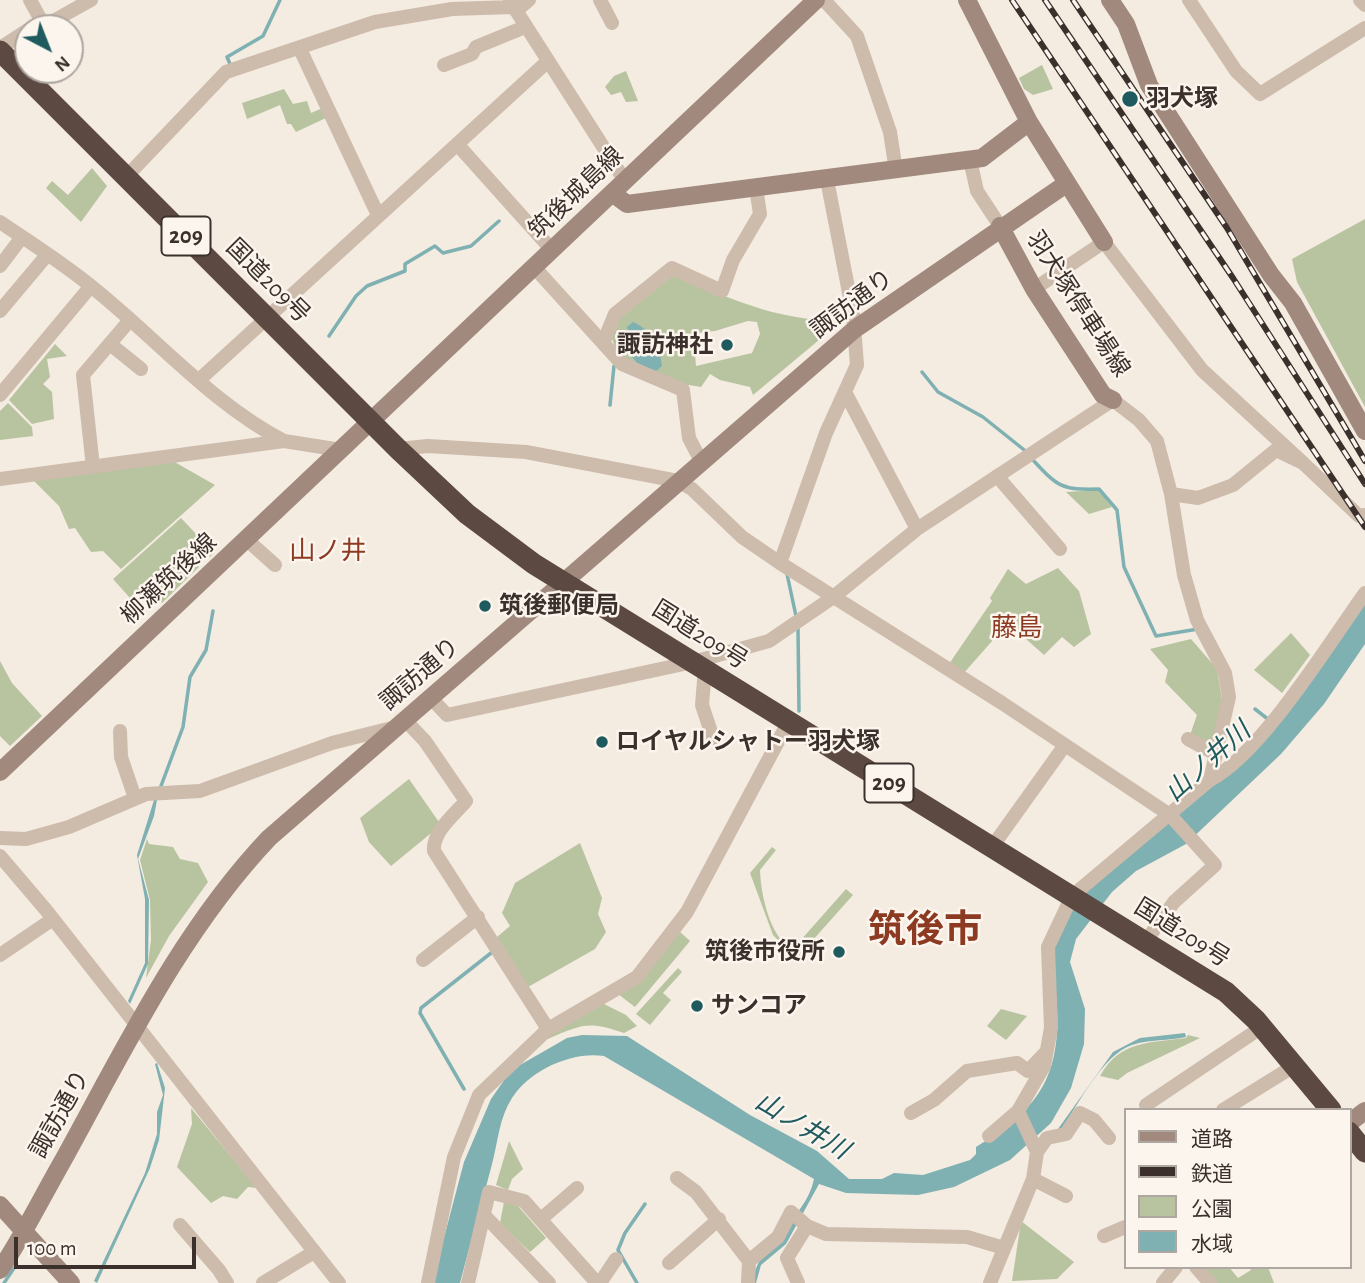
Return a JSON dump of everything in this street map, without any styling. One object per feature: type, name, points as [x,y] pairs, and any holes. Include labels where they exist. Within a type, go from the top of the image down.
[{"type":"highway","name":"国道209号","points":[[0,49],[398,449],[467,514],[534,564],[1226,992],[1262,1027],[1329,1108]]},
{"type":"highway","points":[[1351,1134],[1365,1152]]},
{"type":"street","points":[[66,14],[91,0]]},
{"type":"street","points":[[127,176],[226,72],[300,50],[308,42],[375,22],[452,9],[513,6],[529,0]]},
{"type":"street","points":[[600,0],[612,23]]},
{"type":"street","name":"筑後城島線","points":[[371,422],[816,0]]},
{"type":"street","points":[[824,0],[857,36],[890,132],[896,171]]},
{"type":"street","points":[[967,0],[1030,122],[1104,242],[1202,370],[1363,518]]},
{"type":"street","points":[[1110,0],[1126,24],[1149,85],[1271,275],[1293,303],[1365,431]]},
{"type":"street","points":[[1189,0],[1236,71],[1261,94],[1365,27]]},
{"type":"street","points":[[1360,0],[1365,5]]},
{"type":"street","points":[[513,6],[628,204],[982,158],[1030,122]]},
{"type":"street","points":[[444,65],[472,54],[477,47],[525,27]]},
{"type":"street","points":[[300,50],[378,215]]},
{"type":"street","points":[[199,380],[547,62]]},
{"type":"street","points":[[457,144],[552,250]]},
{"type":"street","points":[[970,160],[977,191],[1000,226]]},
{"type":"street","name":"羽犬塚停車場線","points":[[1066,184],[1000,226],[1034,289],[1103,394],[1113,400]]},
{"type":"street","points":[[780,564],[826,433],[857,365],[855,329],[828,185]]},
{"type":"street","points":[[603,343],[615,314],[672,268],[722,291],[733,260],[760,214],[757,194]]},
{"type":"street","points":[[0,222],[92,286],[199,380],[266,432],[284,441]]},
{"type":"street","name":"諏訪通り","points":[[0,1270],[136,1028],[230,880],[269,838],[855,329],[1000,226]]},
{"type":"street","points":[[0,266],[22,237]]},
{"type":"street","points":[[1034,289],[1104,242]]},
{"type":"street","points":[[0,311],[47,255]]},
{"type":"street","points":[[534,267],[622,364],[683,390],[689,438],[701,461]]},
{"type":"street","points":[[0,395],[92,286]]},
{"type":"street","points":[[93,467],[83,374],[131,320]]},
{"type":"street","points":[[110,344],[141,369]]},
{"type":"street","points":[[845,392],[917,529]]},
{"type":"street","points":[[430,697],[447,715],[699,665],[769,640],[832,598],[917,529],[1113,400],[1139,420],[1157,441],[1171,494],[1184,575],[1197,620],[1225,673],[1229,696],[1210,780]]},
{"type":"street","name":"柳瀬筑後線","points":[[0,772],[371,422]]},
{"type":"street","points":[[0,479],[284,441],[341,450]]},
{"type":"street","points":[[398,449],[428,446],[526,452],[637,471],[678,481],[692,489],[742,537],[780,564],[1065,745],[1171,816],[1215,865],[1174,902],[1146,941]]},
{"type":"street","points":[[1171,494],[1198,498],[1233,485],[1276,450],[1303,463]]},
{"type":"street","points":[[997,477],[1060,549]]},
{"type":"street","points":[[246,539],[275,565]]},
{"type":"street","points":[[989,1136],[1018,1111],[1040,1075],[1050,1048],[1048,947],[1072,896],[1246,752],[1290,697],[1365,593]]},
{"type":"street","points":[[699,665],[702,705],[713,738]]},
{"type":"street","points":[[428,1283],[454,1157],[479,1095],[548,1029],[637,977],[687,912],[789,721]]},
{"type":"street","points":[[0,838],[26,839],[69,827],[146,794],[200,791],[331,743],[401,723],[425,741],[466,801],[440,831],[433,844],[434,850],[548,1029]]},
{"type":"street","points":[[120,731],[121,757],[135,798]]},
{"type":"street","points":[[1188,739],[1216,754]]},
{"type":"street","points":[[992,847],[1065,745]]},
{"type":"street","points":[[0,856],[53,919],[339,1283]]},
{"type":"street","points":[[423,960],[478,917]]},
{"type":"street","points":[[0,955],[53,919]]},
{"type":"street","points":[[1146,1104],[1262,1027]]},
{"type":"street","points":[[911,1114],[934,1100],[967,1072],[1017,1063],[1028,1071],[1050,1048]]},
{"type":"street","points":[[1226,1108],[1294,1066]]},
{"type":"street","points":[[990,1283],[1033,1179],[1036,1150],[1018,1111]]},
{"type":"street","points":[[1351,1122],[1365,1111]]},
{"type":"street","points":[[1036,1150],[1047,1138],[1066,1134],[1080,1113],[1094,1120],[1109,1138]]},
{"type":"street","points":[[677,1178],[696,1192],[749,1261],[748,1283]]},
{"type":"street","points":[[1033,1179],[1066,1196]]},
{"type":"street","points":[[541,1219],[577,1188]]},
{"type":"street","points":[[468,1283],[489,1192],[524,1201],[598,1283],[616,1259]]},
{"type":"street","points":[[0,1205],[71,1283]]},
{"type":"street","points":[[749,1261],[779,1237],[791,1212],[807,1226],[826,1234],[967,1237],[1004,1248]]},
{"type":"street","points":[[485,1216],[549,1283]]},
{"type":"street","points":[[669,1263],[719,1219]]},
{"type":"street","points":[[180,1225],[227,1283]]},
{"type":"street","points":[[798,1283],[787,1258],[807,1226]]},
{"type":"street","points":[[1104,1236],[1124,1227]]},
{"type":"street","points":[[263,1283],[314,1252]]},
{"type":"street","points":[[1163,1283],[1174,1269]]},
{"type":"street","points":[[1198,1269],[1210,1283]]},
{"type":"green space","points":[[1042,65],[1053,89],[1033,95],[1024,89],[1019,78]]},
{"type":"green space","points":[[626,71],[638,101],[626,102],[621,92],[611,95],[605,87],[614,76]]},
{"type":"green space","points":[[284,89],[293,104],[307,101],[311,113],[325,107],[328,117],[296,132],[291,124],[287,124],[280,105],[247,119],[242,103]]},
{"type":"green space","points":[[92,168],[107,186],[81,222],[46,188],[52,181],[68,195]]},
{"type":"green space","points":[[1365,219],[1365,407],[1297,282],[1292,259]]},
{"type":"green space","points":[[676,275],[757,308],[799,318],[843,320],[753,395],[750,387],[720,380],[710,374],[701,387],[689,385],[684,388],[621,361],[611,337],[616,316],[668,276]],"holes":[[[748,321],[757,322],[760,334],[752,353],[696,366],[694,342],[697,333],[715,331]]]},
{"type":"green space","points":[[55,344],[67,356],[47,359],[50,377],[43,384],[52,392],[54,419],[32,424],[9,400]]},
{"type":"green space","points":[[8,403],[32,427],[33,436],[0,440],[0,411]]},
{"type":"green space","points":[[171,460],[215,485],[121,569],[103,551],[91,552],[75,528],[69,529],[59,506],[33,480]]},
{"type":"green space","points":[[1098,490],[1112,507],[1089,514],[1066,492]]},
{"type":"green space","points":[[181,518],[214,553],[210,557],[206,554],[197,563],[199,567],[162,603],[145,585],[130,598],[113,579]]},
{"type":"green space","points":[[1058,568],[1079,591],[1091,634],[1074,647],[1062,637],[1044,655],[1008,623],[963,674],[949,664],[992,601],[990,598],[1008,569],[1026,584]]},
{"type":"green space","points":[[1291,633],[1310,655],[1282,693],[1254,670]]},
{"type":"green space","points":[[1191,639],[1217,669],[1222,699],[1214,746],[1190,735],[1197,715],[1165,682],[1168,670],[1150,649]]},
{"type":"green space","points":[[0,661],[12,683],[42,716],[10,746],[0,736]]},
{"type":"green space","points":[[409,779],[441,825],[391,866],[369,842],[360,818]]},
{"type":"green space","points":[[147,839],[149,844],[173,847],[180,859],[198,863],[208,882],[169,936],[146,978],[151,940],[150,900],[140,860]]},
{"type":"green space","points":[[580,843],[602,898],[598,914],[606,932],[595,949],[528,987],[497,937],[510,926],[502,913],[515,883]]},
{"type":"green space","points":[[772,847],[776,850],[760,870],[762,891],[777,935],[792,950],[846,889],[853,895],[796,959],[773,935],[750,873]]},
{"type":"green space","points":[[679,931],[690,941],[635,1007],[618,994]]},
{"type":"green space","points":[[678,968],[682,972],[663,993],[671,1000],[650,1025],[636,1014]]},
{"type":"green space","points":[[602,1003],[626,1015],[637,1026],[624,1033],[586,1026],[548,1039],[546,1037]]},
{"type":"green space","points":[[1001,1009],[1027,1016],[1006,1040],[987,1026]]},
{"type":"green space","points":[[1188,1035],[1200,1038],[1127,1073],[1118,1080],[1100,1076],[1108,1064],[1127,1049],[1186,1038]]},
{"type":"green space","points":[[191,1108],[257,1188],[248,1187],[237,1199],[223,1196],[211,1203],[177,1167],[192,1124]]},
{"type":"green space","points":[[509,1141],[523,1169],[512,1179],[508,1190],[496,1185]]},
{"type":"green space","points":[[504,1202],[518,1206],[546,1238],[530,1252],[500,1223]]},
{"type":"green space","points":[[1021,1221],[1074,1262],[1057,1279],[1012,1281]]},
{"type":"green space","points":[[1201,1269],[1231,1269],[1238,1278],[1251,1269],[1269,1269],[1274,1283],[1213,1283]]},
{"type":"water","points":[[633,322],[650,334],[657,346],[662,366],[655,372],[637,363],[627,350],[631,339],[627,327]]},
{"type":"water","points":[[1365,601],[1365,644],[1324,704],[1281,754],[1186,844],[1136,871],[1112,892],[1076,939],[1070,962],[1085,1009],[1084,1044],[1071,1088],[1051,1123],[1010,1160],[954,1187],[918,1195],[846,1193],[819,1184],[786,1244],[761,1265],[756,1283],[753,1283],[762,1257],[801,1207],[814,1179],[604,1056],[579,1057],[541,1071],[529,1079],[512,1098],[502,1122],[460,1283],[432,1283],[464,1162],[491,1099],[505,1079],[520,1065],[567,1038],[582,1035],[627,1036],[750,1115],[817,1151],[849,1179],[882,1179],[894,1173],[923,1175],[970,1160],[976,1154],[976,1147],[1017,1118],[1032,1102],[1051,1066],[1056,1045],[1057,1021],[1054,952],[1058,935],[1076,905],[1110,867],[1219,780]]},
{"type":"water","points":[[154,800],[157,800],[154,816],[138,859],[149,900],[148,964],[130,1004],[128,1001],[145,963],[145,899],[137,855]]},
{"type":"water","points":[[1185,1033],[1186,1037],[1139,1043],[1121,1050],[1101,1070],[1060,1131],[1058,1129],[1113,1052],[1140,1038]]},
{"type":"water","points":[[157,1063],[165,1088],[159,1140],[150,1168],[97,1283],[94,1281],[145,1173],[157,1134],[157,1112],[163,1095],[155,1064]]},
{"type":"waterway","points":[[230,64],[227,57],[263,36],[280,0]]},
{"type":"waterway","points":[[329,336],[356,296],[367,286],[405,271],[405,264],[435,246],[443,253],[471,246],[499,221]]},
{"type":"waterway","points":[[610,405],[614,366]]},
{"type":"waterway","points":[[922,372],[938,392],[983,417],[1028,453]]},
{"type":"waterway","points":[[1032,459],[1061,485],[1076,489],[1099,489],[1117,510],[1124,567],[1156,636],[1198,629]]},
{"type":"waterway","points":[[787,574],[796,616]]},
{"type":"waterway","points":[[161,786],[183,727],[190,677],[206,650],[213,611]]},
{"type":"waterway","points":[[798,629],[799,711]]},
{"type":"waterway","points":[[1255,709],[1269,720]]},
{"type":"waterway","points":[[464,1089],[420,1013],[421,1008],[491,953]]},
{"type":"waterway","points":[[637,1283],[618,1250],[625,1233],[645,1204]]},
{"type":"waterway","points":[[4,1283],[14,1268]]},
{"type":"railway","points":[[1012,0],[1365,527]]},
{"type":"railway","points":[[1045,0],[1233,278],[1365,484]]},
{"type":"railway","points":[[1073,0],[1227,228],[1365,461]]},
{"type":"place","name":"羽犬塚","points":[[1130,99]]},
{"type":"place","name":"諏訪神社","points":[[727,345]]},
{"type":"place","name":"筑後郵便局","points":[[485,606]]},
{"type":"place","name":"ロイヤルシャトー羽犬塚","points":[[602,742]]},
{"type":"place","name":"筑後市役所","points":[[839,952]]},
{"type":"place","name":"サンコア","points":[[697,1006]]},
{"type":"district","name":"山ノ井","points":[[328,551]]},
{"type":"district","name":"藤島","points":[[1017,628]]},
{"type":"district","name":"筑後市","points":[[925,931]]},
{"type":"water label","name":"山ノ井川","points":[[1208,762]]},
{"type":"water label","name":"山ノ井川","points":[[802,1126]]}]
